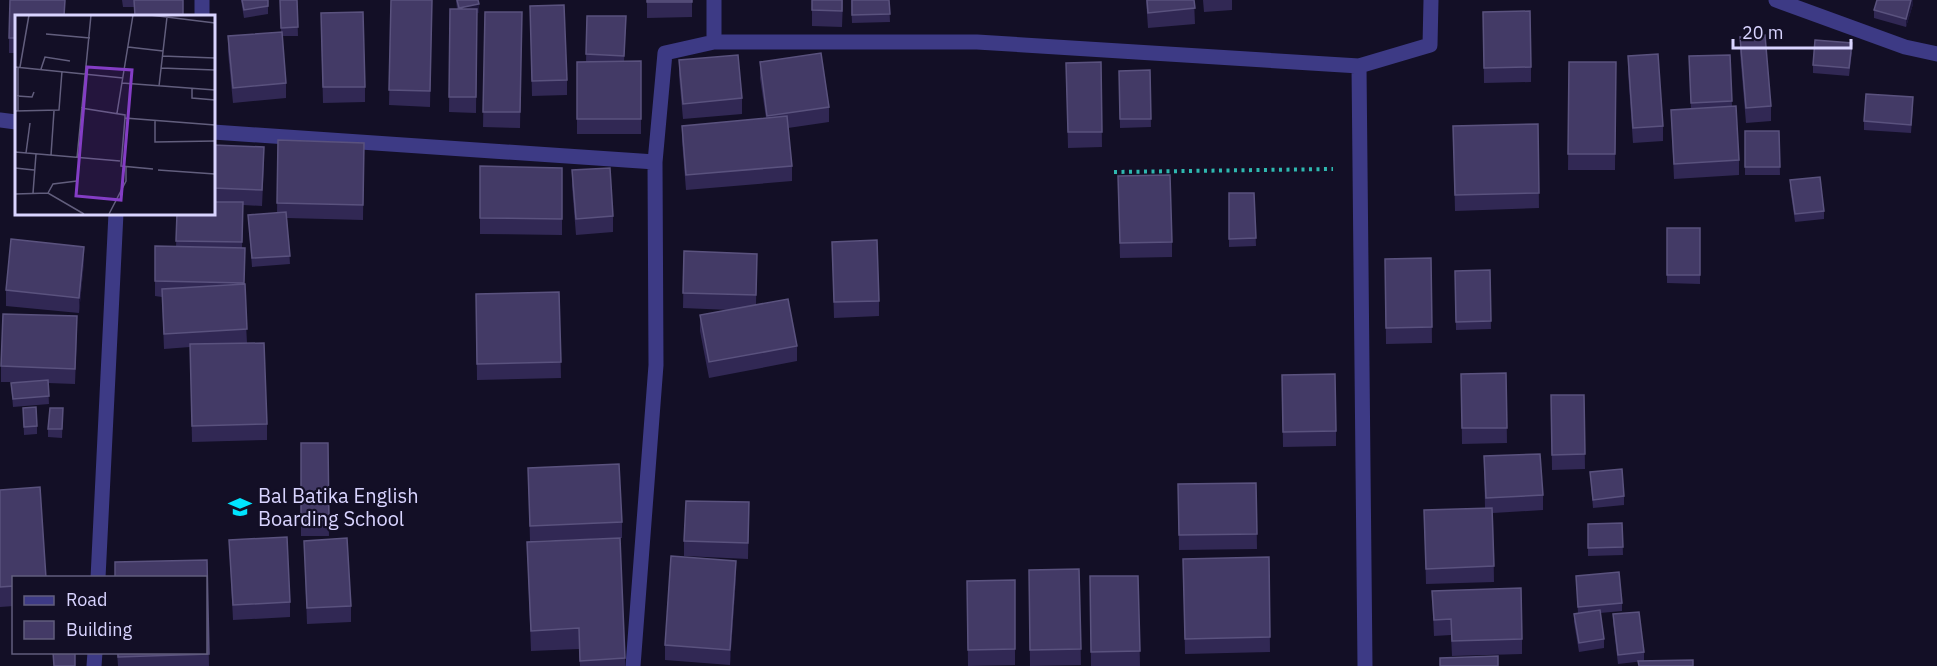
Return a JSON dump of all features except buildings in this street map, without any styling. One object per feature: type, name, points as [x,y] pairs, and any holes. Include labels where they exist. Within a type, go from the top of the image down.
[{"type":"street","points":[[714,0],[714,42]]},
{"type":"street","points":[[633,666],[656,365],[655,162],[665,53],[714,42],[977,42],[1359,66],[1430,45],[1431,0]]},
{"type":"street","points":[[1776,0],[1905,47],[1937,54]]},
{"type":"street","points":[[1359,66],[1365,666]]},
{"type":"street","points":[[0,120],[15,122]]},
{"type":"street","points":[[214,132],[655,162]]},
{"type":"street","points":[[98,576],[116,214]]},
{"type":"path","points":[[1114,172],[1360,168]]},
{"type":"place","name":"Bal Batika English Boarding School","points":[[240,507]]}]
